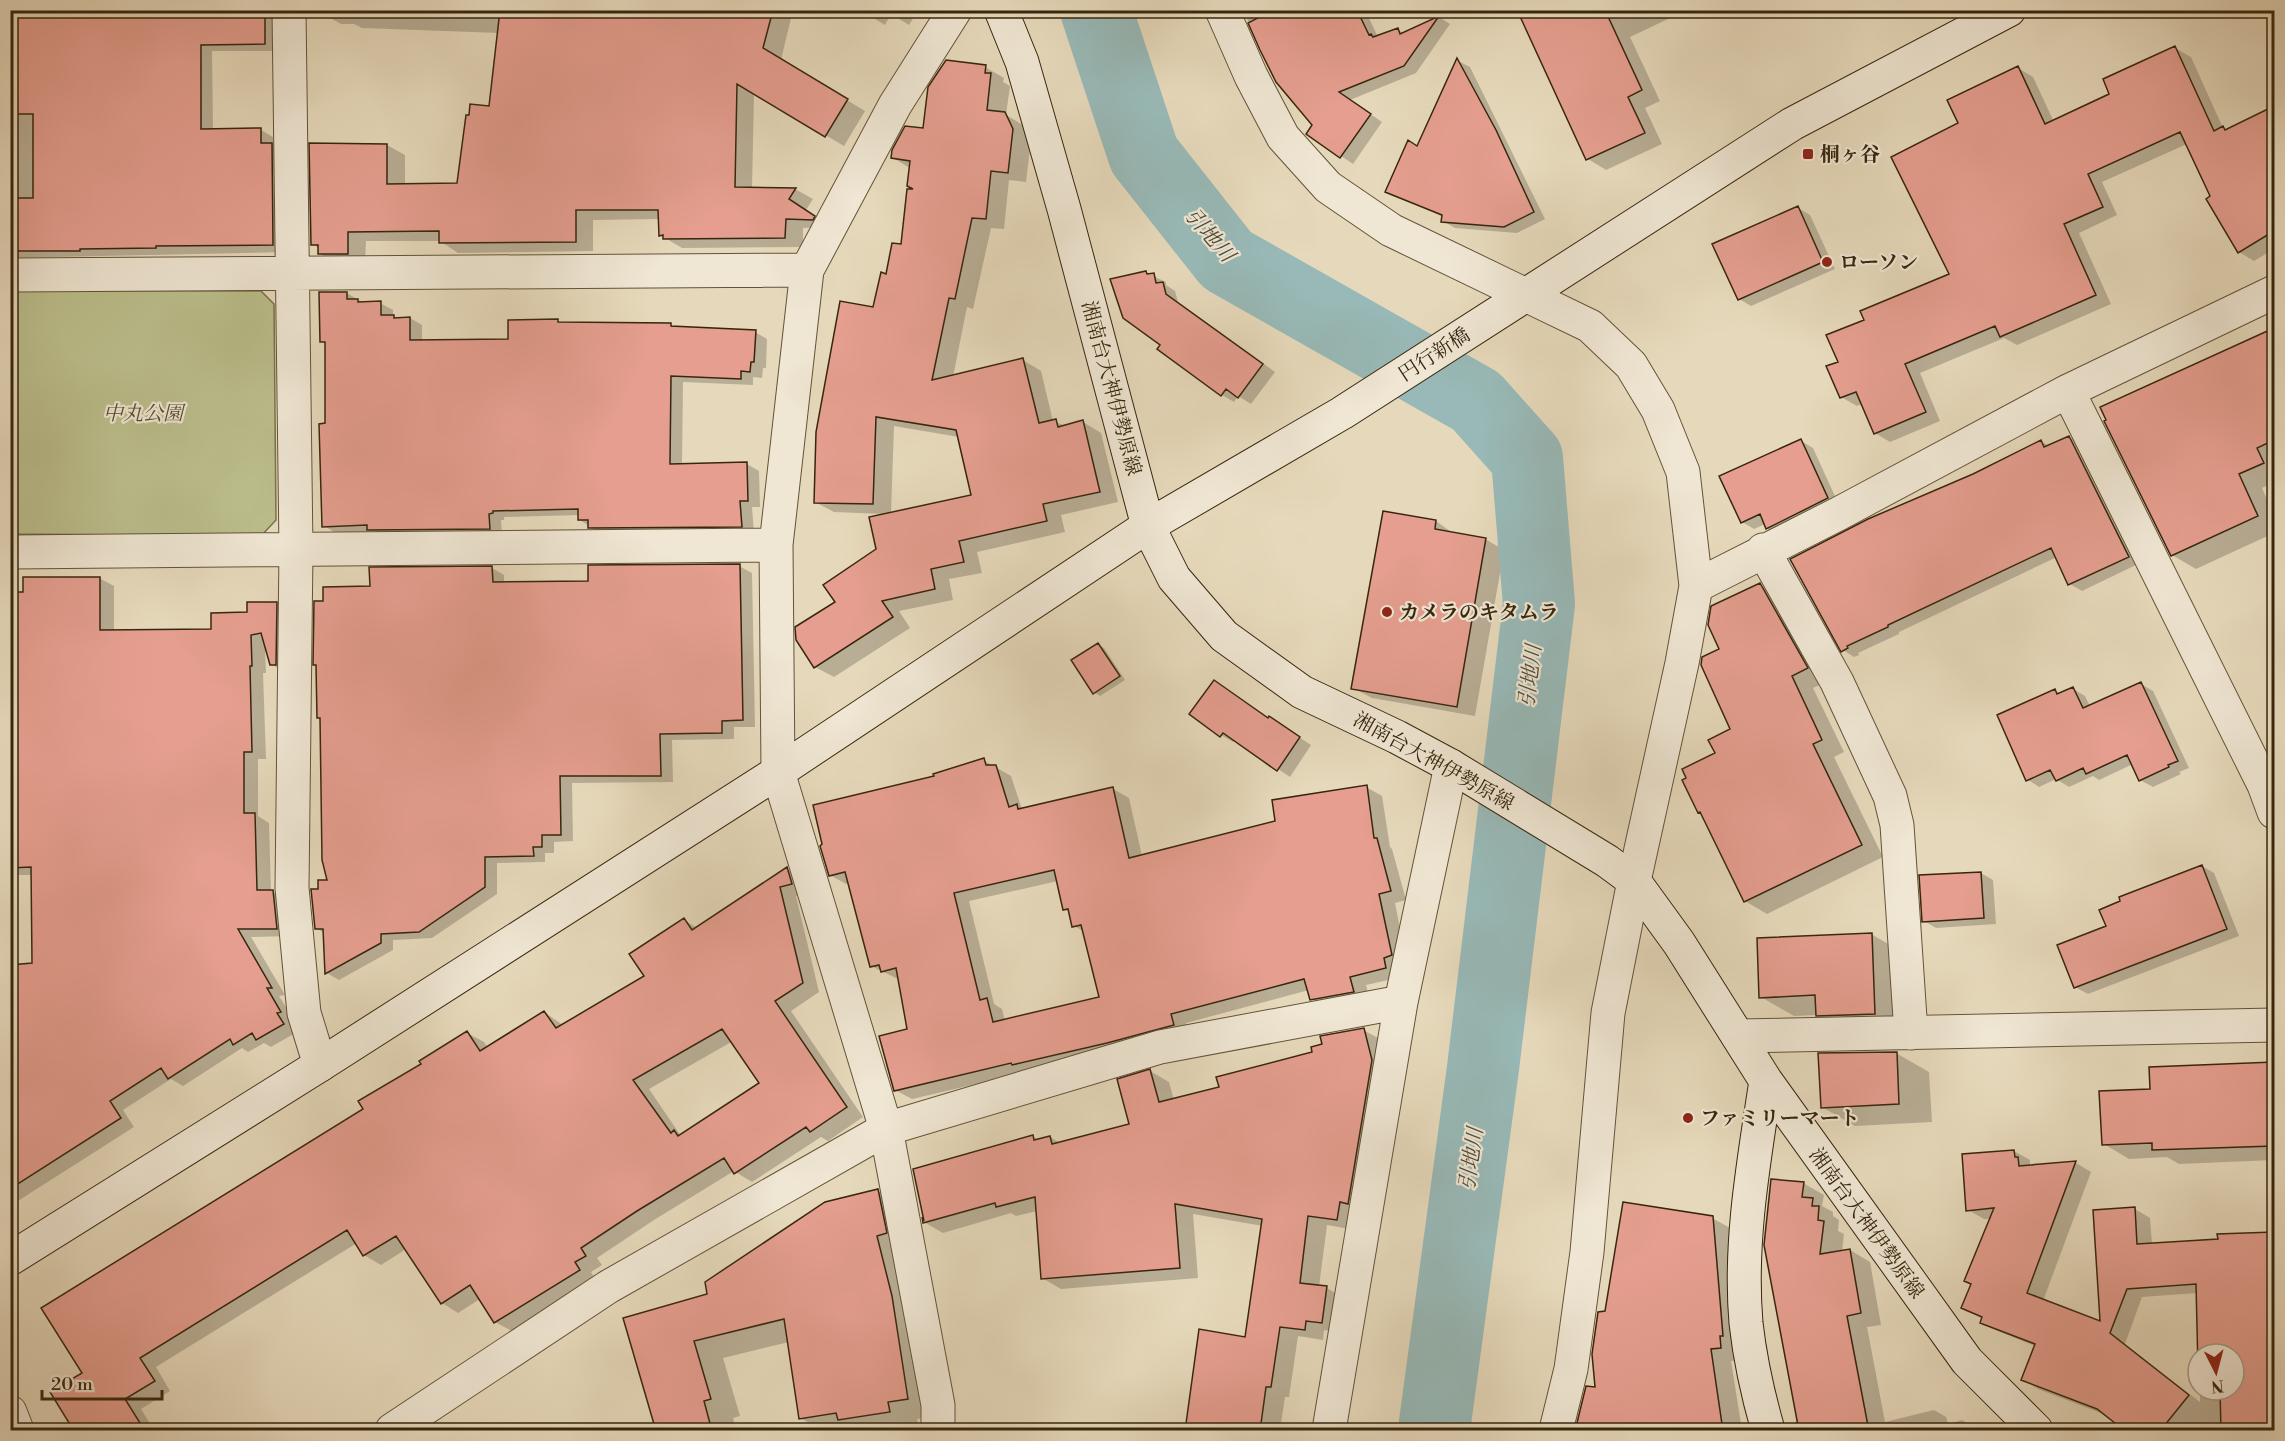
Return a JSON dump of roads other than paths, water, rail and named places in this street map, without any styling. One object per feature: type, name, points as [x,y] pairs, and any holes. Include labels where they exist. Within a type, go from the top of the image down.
[{"type":"street","points":[[289,10],[296,550],[292,888],[304,1013],[320,1065]]},
{"type":"street","points":[[938,1431],[938,1405],[886,1129],[778,772],[777,545],[807,270],[896,105],[955,10]]},
{"type":"street","name":"湘南台大神伊勢原線","points":[[1001,10],[1022,62],[1064,208],[1148,526],[1173,578],[1224,636],[1302,692],[1397,737],[1457,770],[1607,861],[1634,881],[1679,943],[1766,1081],[1967,1361],[2036,1431]]},
{"type":"street","points":[[1222,10],[1251,76],[1283,137],[1328,188],[1390,230],[1590,326],[1631,365],[1658,410],[1683,472],[1696,586],[1682,663],[1634,881],[1608,1013],[1587,1252],[1571,1369],[1556,1431]]},
{"type":"street","name":"円行新橋","points":[[10,1259],[320,1065],[778,772],[1148,526],[1342,413],[1792,124],[2009,10]]},
{"type":"street","points":[[10,275],[807,270]]},
{"type":"street","points":[[1696,586],[1763,550],[1838,514],[2068,391],[2274,292]]},
{"type":"street","points":[[2068,391],[2264,785],[2274,813]]},
{"type":"street","points":[[10,552],[777,545]]},
{"type":"street","points":[[1763,550],[1837,682],[1890,795],[1897,825],[1911,1033]]},
{"type":"street","points":[[1329,1431],[1401,1002],[1457,770]]},
{"type":"street","points":[[392,1431],[608,1287],[886,1129],[1160,1047],[1401,1002]]},
{"type":"street","points":[[1738,1036],[2274,1025]]},
{"type":"street","points":[[1766,1081],[1750,1192],[1745,1260],[1746,1322],[1757,1389],[1767,1431]]},
{"type":"street","points":[[10,1412],[17,1431]]},
{"type":"waterway","name":"引地川","points":[[1096,10],[1144,155],[1227,260],[1476,401],[1527,458],[1539,604],[1483,1068],[1434,1430]]},
{"type":"place","name":"桐ヶ谷","points":[[1808,154]]},
{"type":"place","name":"ローソン","points":[[1827,262]]},
{"type":"place","name":"カメラのキタムラ","points":[[1387,612]]},
{"type":"place","name":"ファミリーマート","points":[[1688,1118]]},
{"type":"park label","name":"中丸公園","points":[[143,413]]}]
